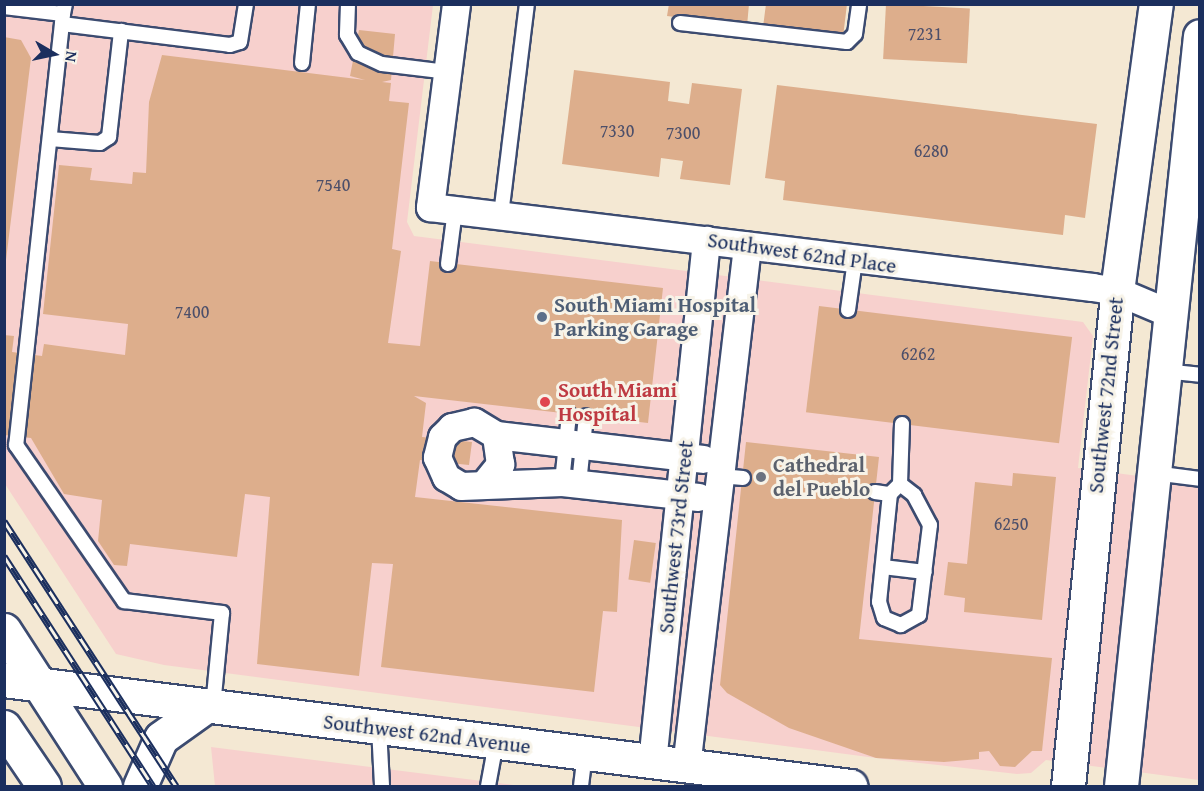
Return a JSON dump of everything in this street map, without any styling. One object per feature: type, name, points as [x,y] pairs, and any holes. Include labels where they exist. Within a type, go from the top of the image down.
[{"type":"main road","name":"Southwest 72nd Street","points":[[1068,786],[1117,291],[1156,4]]},
{"type":"main road","points":[[1121,786],[1169,313],[1189,228],[1200,36]]},
{"type":"main road","points":[[4,630],[105,786]]},
{"type":"main road","name":"Southwest 62nd Avenue","points":[[4,680],[850,786]]},
{"type":"main road","points":[[140,786],[161,738],[209,706]]},
{"type":"main road","points":[[4,727],[44,786]]},
{"type":"street","points":[[443,208],[447,72],[456,4]]},
{"type":"street","name":"Southwest 62nd Place","points":[[443,208],[1117,291],[1169,313]]},
{"type":"street","name":"Southwest 73rd Street","points":[[652,762],[706,240]]},
{"type":"street","name":"Southwest 73rd Street","points":[[686,767],[726,479],[747,246]]},
{"type":"street","points":[[462,423],[482,425],[496,435],[574,446],[685,457],[726,479],[681,495],[570,483],[484,484],[469,487],[453,483],[438,465],[437,449],[446,432],[462,423]]},
{"type":"street","points":[[484,484],[500,465],[496,435]]},
{"type":"lane","points":[[4,7],[63,14],[121,31],[230,45],[240,42],[246,4]]},
{"type":"lane","points":[[302,63],[308,4]]},
{"type":"lane","points":[[348,4],[347,35],[358,53],[382,64],[447,72]]},
{"type":"lane","points":[[501,215],[526,4]]},
{"type":"lane","points":[[680,23],[847,42],[855,34],[859,4]]},
{"type":"lane","points":[[63,14],[16,446],[124,601],[222,614],[209,706]]},
{"type":"lane","points":[[50,139],[100,143],[109,137],[121,31]]},
{"type":"lane","points":[[443,208],[448,264]]},
{"type":"lane","points":[[848,310],[855,260]]},
{"type":"lane","points":[[1164,370],[1200,375]]},
{"type":"lane","points":[[569,414],[574,446],[570,483]]},
{"type":"lane","points":[[574,446],[586,416]]},
{"type":"lane","points":[[875,492],[895,489],[914,495],[930,525],[920,615],[901,624],[884,618],[879,602],[895,489],[902,424]]},
{"type":"lane","points":[[1154,473],[1200,479]]},
{"type":"lane","points":[[883,567],[925,572]]},
{"type":"lane","points":[[379,728],[382,786]]},
{"type":"lane","points":[[488,786],[495,743]]},
{"type":"lane","points":[[581,786],[585,754]]},
{"type":"shaded area","name":"South Miami Hospital","points":[[4,5],[433,5],[407,222],[414,236],[1083,322],[1093,336],[1078,468],[1199,484],[1199,780],[1046,760],[1031,773],[1017,774],[876,758],[164,665],[116,654],[5,484]]},
{"type":"shaded area","points":[[211,747],[521,786],[215,786]]},
{"type":"building","points":[[669,4],[749,4],[747,26],[667,16]]},
{"type":"building","points":[[766,4],[847,4],[843,37],[763,27]]},
{"type":"building","points":[[886,4],[970,8],[967,63],[883,59]]},
{"type":"building","points":[[359,30],[395,34],[391,80],[382,82],[391,83],[389,101],[409,103],[392,249],[401,251],[388,343],[420,346],[430,261],[663,288],[648,423],[414,396],[426,403],[422,437],[472,442],[469,465],[420,460],[415,497],[622,520],[617,612],[603,611],[594,692],[381,667],[393,564],[372,563],[359,676],[257,664],[270,497],[245,494],[237,557],[130,544],[127,566],[114,565],[98,541],[102,500],[64,494],[31,438],[4,435],[4,335],[14,336],[12,352],[42,356],[44,344],[125,355],[128,324],[43,314],[59,165],[92,168],[90,180],[132,184],[133,172],[146,173],[149,102],[162,55],[365,80],[350,76]]},
{"type":"building","points":[[4,37],[21,40],[31,58],[6,260]]},
{"type":"building","points":[[574,70],[670,82],[668,101],[689,104],[692,83],[742,89],[730,185],[680,179],[683,161],[661,158],[659,177],[562,164]]},
{"type":"building","points":[[777,85],[1097,124],[1085,218],[1065,215],[1063,235],[783,200],[785,181],[765,178]]},
{"type":"building","points":[[819,306],[1072,337],[1059,443],[806,412]]},
{"type":"building","points":[[746,442],[879,457],[859,639],[1052,658],[1042,751],[1032,751],[1015,767],[1000,766],[989,751],[979,752],[979,759],[944,762],[876,758],[789,728],[727,693],[720,685]]},
{"type":"building","points":[[1013,473],[1056,477],[1042,620],[964,612],[965,598],[944,595],[948,562],[967,564],[975,482],[1012,486]]},
{"type":"building","points":[[634,540],[656,543],[650,583],[628,580]]},
{"type":"railway","points":[[4,521],[176,786]]},
{"type":"railway","points":[[4,556],[153,786]]},
{"type":"place","name":"South Miami Hospital Parking Garage","points":[[542,317]]},
{"type":"place","name":"South Miami Hospital","points":[[545,402]]},
{"type":"place","name":"Cathedral del Pueblo","points":[[761,477]]}]
